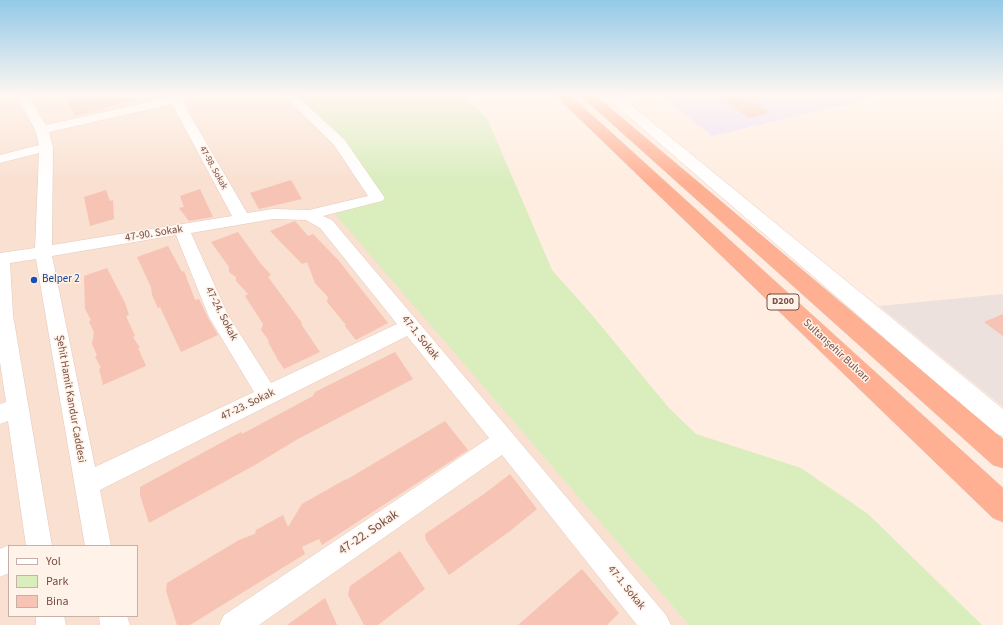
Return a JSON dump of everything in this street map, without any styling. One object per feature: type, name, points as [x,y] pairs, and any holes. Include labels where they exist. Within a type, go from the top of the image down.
[{"type":"highway","name":"Sultanşehir Bulvarı","points":[[594,125],[1003,508]]},
{"type":"highway","name":"D200","points":[[622,125],[1003,456]]},
{"type":"street","name":"Şehit Hamit Kandur Caddesi","points":[[39,125],[46,147],[43,252],[98,545]]},
{"type":"street","points":[[42,130],[61,125]]},
{"type":"street","name":"47-98. Sokak","points":[[189,125],[242,220]]},
{"type":"street","points":[[309,215],[377,198],[339,142],[321,125]]},
{"type":"street","points":[[647,125],[1003,425]]},
{"type":"street","points":[[0,159],[46,147]]},
{"type":"street","name":"47-90. Sokak","points":[[0,259],[273,214],[309,215]]},
{"type":"street","name":"47-1. Sokak","points":[[309,215],[326,224],[656,625]]},
{"type":"street","name":"47-24. Sokak","points":[[182,230],[219,317],[267,395]]},
{"type":"street","points":[[0,259],[1,316],[9,411],[37,545]]},
{"type":"street","name":"47-23. Sokak","points":[[86,484],[410,326]]},
{"type":"street","name":"47-22. Sokak","points":[[234,625],[504,441]]},
{"type":"shaded area","points":[[0,125],[328,125],[346,141],[383,200],[336,214],[689,625],[0,625]]},
{"type":"shaded area","points":[[698,125],[758,125],[712,136]]},
{"type":"shaded area","points":[[1003,294],[1003,407],[879,306]]},
{"type":"green space","points":[[328,125],[490,125],[552,270],[592,315],[669,408],[696,434],[801,468],[868,514],[982,625],[689,625],[335,214],[383,199],[346,141]]},
{"type":"building","points":[[291,180],[302,199],[259,209],[250,193]]},
{"type":"building","points":[[200,189],[213,217],[189,221],[179,208],[184,207],[180,196]]},
{"type":"building","points":[[106,190],[110,201],[113,200],[114,219],[90,226],[84,197]]},
{"type":"building","points":[[295,221],[308,236],[313,234],[339,261],[388,323],[356,340],[327,302],[328,297],[315,283],[307,262],[302,264],[270,231]]},
{"type":"building","points":[[238,232],[261,264],[271,275],[268,277],[302,323],[301,324],[320,352],[284,369],[268,342],[269,341],[261,330],[263,324],[245,296],[248,294],[236,281],[236,277],[229,272],[229,267],[211,242]]},
{"type":"building","points":[[168,246],[182,272],[184,271],[195,300],[199,299],[218,335],[181,352],[160,307],[158,308],[152,295],[151,287],[137,257]]},
{"type":"building","points":[[107,268],[125,303],[129,315],[126,316],[135,336],[133,337],[140,348],[138,348],[146,366],[103,385],[99,369],[101,368],[95,357],[97,355],[92,344],[94,332],[89,322],[91,320],[85,309],[84,276]]},
{"type":"building","points":[[1003,314],[1003,336],[984,322]]},
{"type":"building","points":[[395,352],[413,379],[296,440],[255,465],[149,523],[140,495],[140,487],[241,432],[242,434],[313,396],[315,392]]},
{"type":"building","points":[[445,421],[468,450],[322,545],[319,539],[302,547],[305,554],[190,625],[177,625],[166,591],[167,583],[239,540],[255,534],[256,530],[283,515],[288,527],[302,504],[346,480]]},
{"type":"building","points":[[510,474],[537,509],[510,531],[449,575],[426,540],[425,534],[484,494]]},
{"type":"building","points":[[400,551],[425,589],[378,625],[364,625],[348,595],[350,586]]},
{"type":"building","points":[[582,569],[619,613],[607,625],[518,625]]},
{"type":"building","points":[[325,598],[337,625],[287,625]]},
{"type":"place","name":"Belper 2","points":[[34,280]]}]
